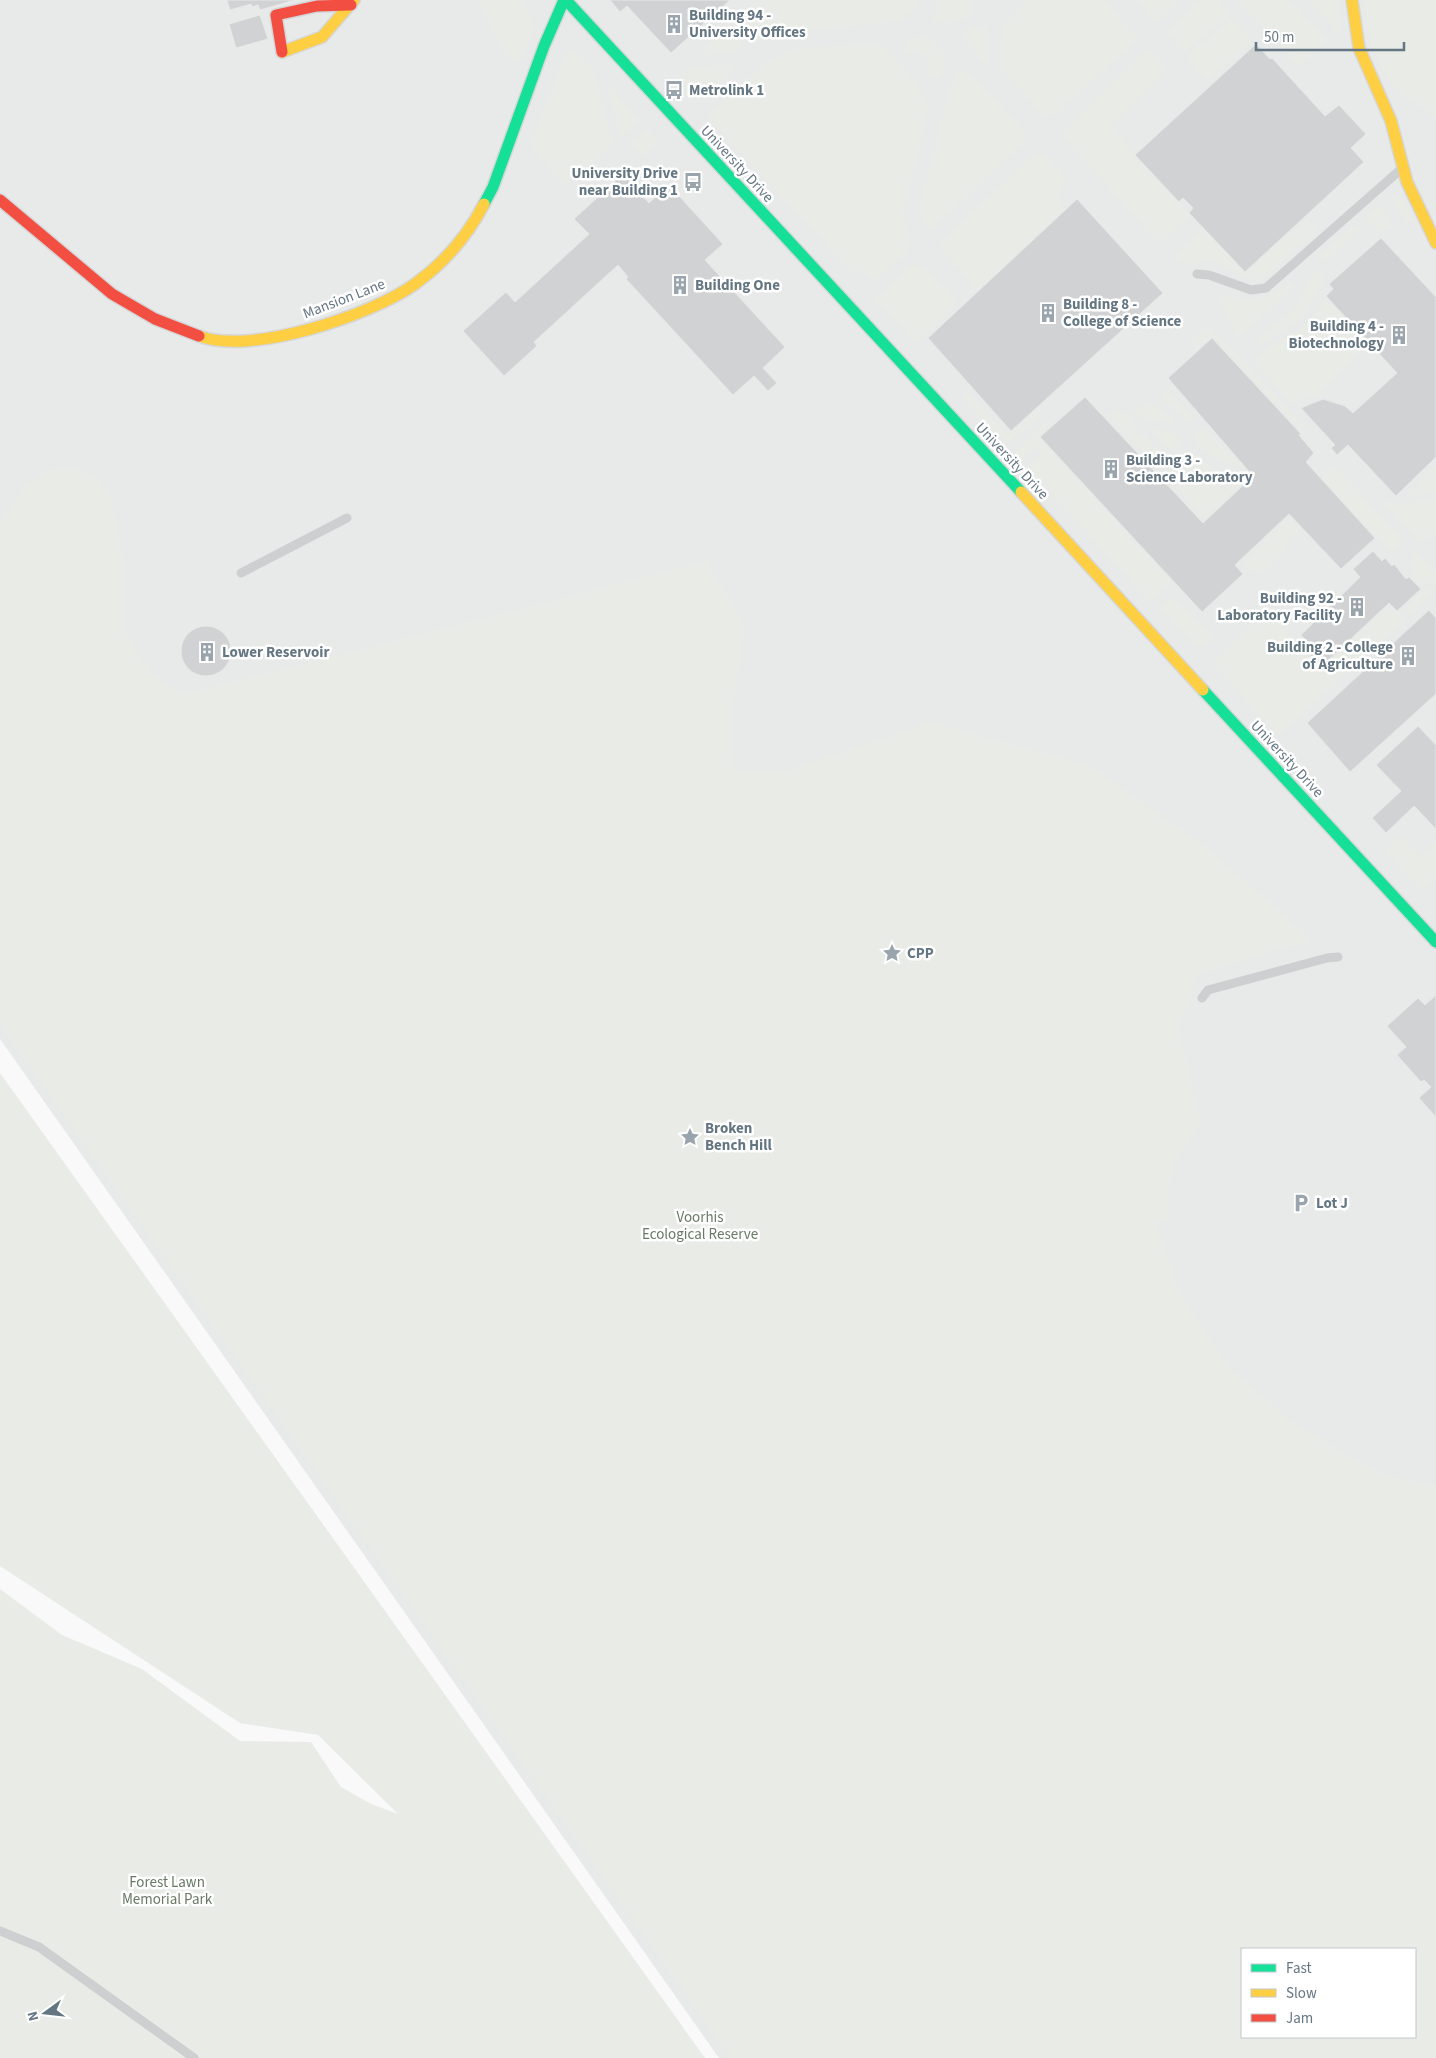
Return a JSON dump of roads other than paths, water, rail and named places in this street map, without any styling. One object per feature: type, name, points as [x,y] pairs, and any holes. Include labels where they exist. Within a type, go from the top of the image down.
[{"type":"street","name":"Mansion Lane","points":[[0,200],[112,294],[155,319],[207,339],[260,340],[307,330],[384,302],[415,284],[444,259],[472,227],[493,187],[544,46],[565,0]]},
{"type":"street","name":"University Drive","points":[[565,0],[1436,942]]},
{"type":"street","points":[[1352,0],[1354,24],[1360,48],[1391,121],[1402,168],[1436,243]]},
{"type":"street","points":[[352,2],[322,37],[282,53],[276,16],[317,6],[352,2]]},
{"type":"lane","points":[[1197,274],[1209,275],[1251,290],[1266,288],[1402,168]]},
{"type":"lane","points":[[241,573],[347,518]]},
{"type":"lane","points":[[1202,998],[1208,990],[1338,957]]},
{"type":"lane","points":[[0,1931],[39,1947],[194,2058]]},
{"type":"place","name":"Building 94 - University Offices","points":[[674,24]]},
{"type":"place","name":"Metrolink 1","points":[[674,90]]},
{"type":"place","name":"University Drive near Building 1","points":[[693,182]]},
{"type":"place","name":"Building One","points":[[680,285]]},
{"type":"place","name":"Building 8 - College of Science","points":[[1048,313]]},
{"type":"place","name":"Building 4 - Biotechnology","points":[[1399,335]]},
{"type":"place","name":"Building 3 - Science Laboratory","points":[[1111,469]]},
{"type":"place","name":"Building 92 - Laboratory Facility","points":[[1357,607]]},
{"type":"place","name":"Lower Reservoir","points":[[207,652]]},
{"type":"place","name":"Building 2 - College of Agriculture","points":[[1408,656]]},
{"type":"place","name":"CPP","points":[[892,953]]},
{"type":"place","name":"Broken Bench Hill","points":[[690,1137]]},
{"type":"place","name":"Lot J","points":[[1301,1203]]},
{"type":"park label","name":"Voorhis Ecological Reserve","points":[[700,1226]]},
{"type":"park label","name":"Forest Lawn Memorial Park","points":[[167,1890]]}]
